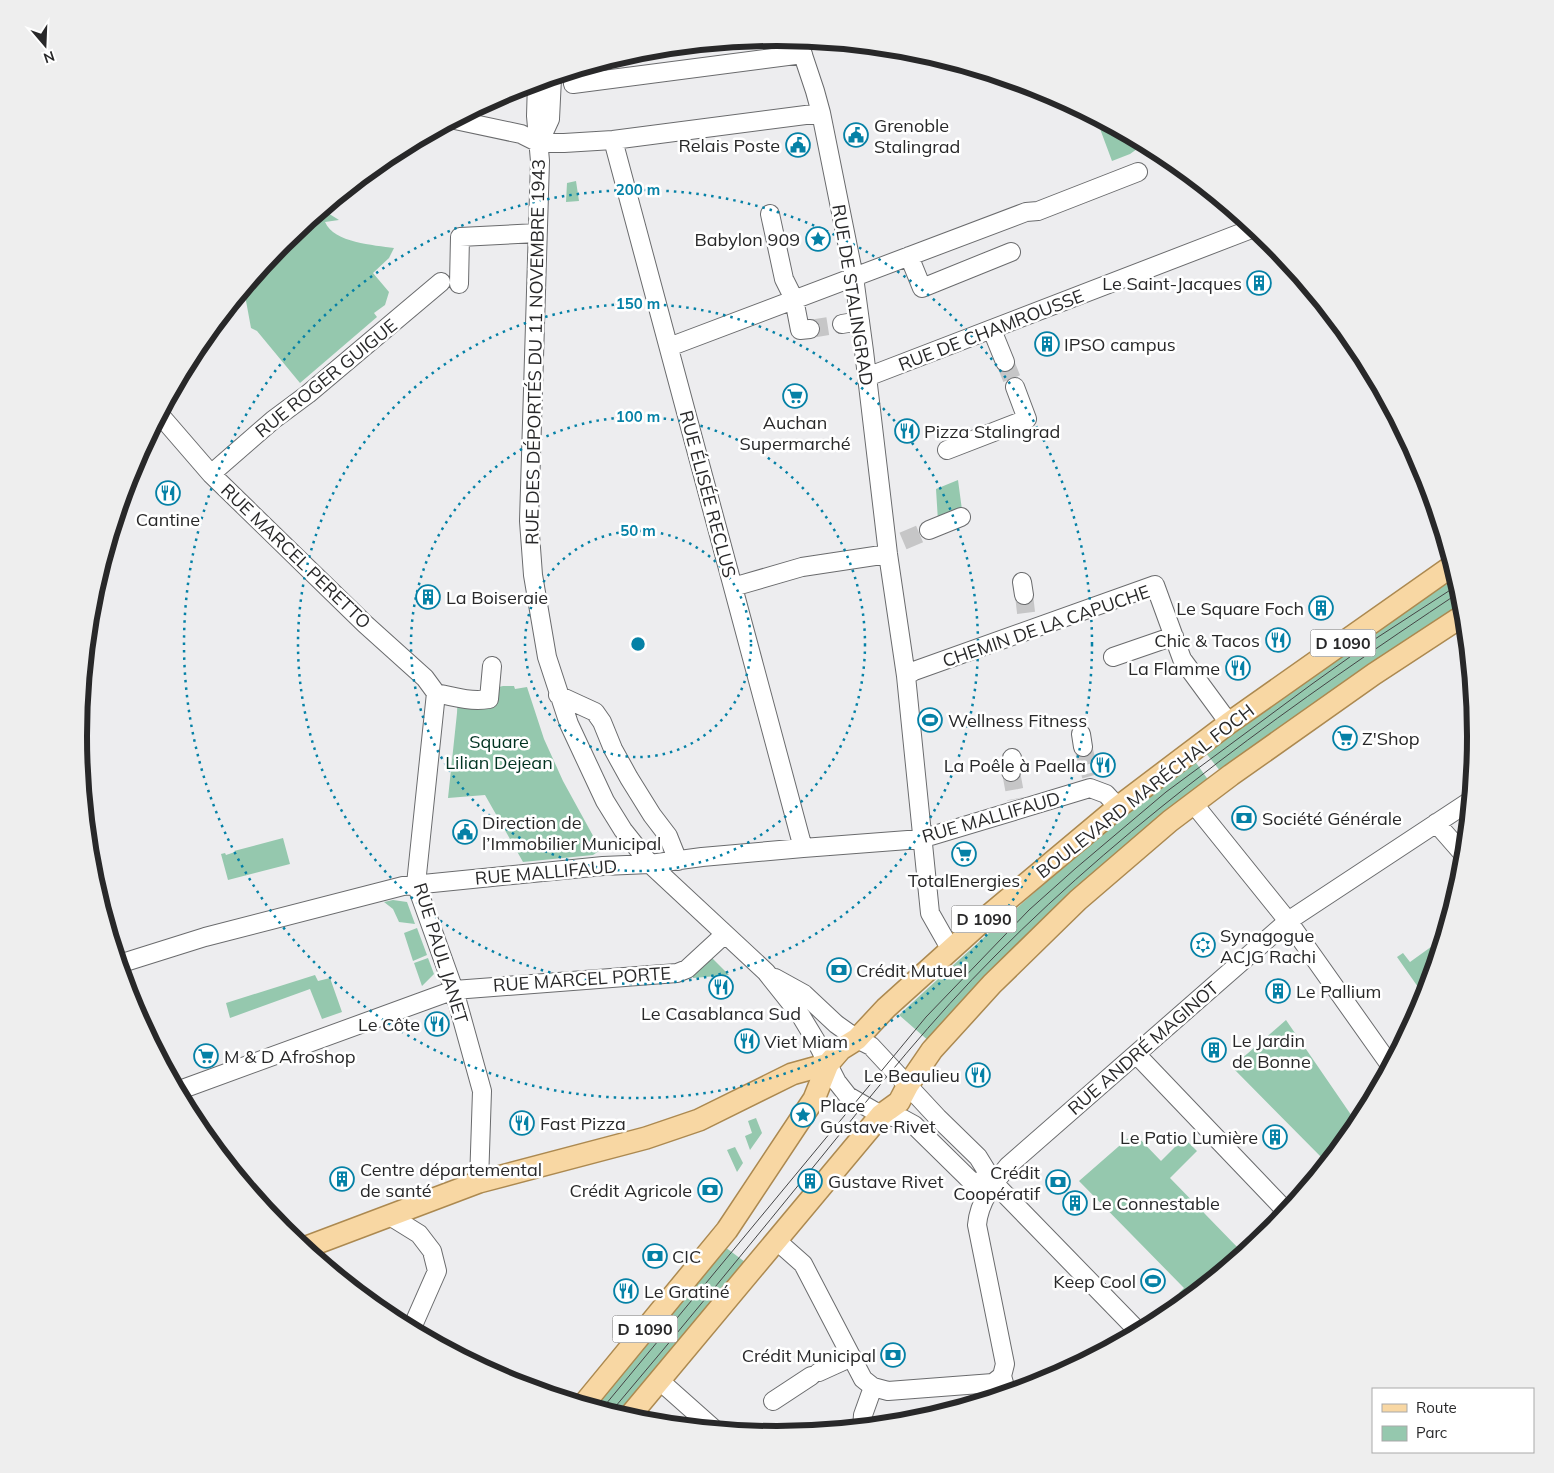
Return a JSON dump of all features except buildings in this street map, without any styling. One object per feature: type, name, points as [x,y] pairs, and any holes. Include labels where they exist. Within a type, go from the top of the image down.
[{"type":"main road","name":"BOULEVARD MARÉCHAL FOCH","points":[[857,1039],[886,1008],[991,913],[1118,806],[1229,723],[1447,570]]},
{"type":"main road","name":"D 1090","points":[[636,1412],[666,1388],[777,1240],[881,1115],[899,1102],[908,1085],[932,1050],[1024,952],[1078,900],[1193,803],[1374,674],[1457,619]]},
{"type":"main road","name":"D 1090","points":[[587,1400],[727,1230],[814,1099],[828,1064],[841,1049],[857,1039]]},
{"type":"main road","points":[[311,1245],[480,1182],[664,1132],[699,1120],[792,1074],[828,1064]]},
{"type":"street","points":[[573,84],[801,47]]},
{"type":"street","name":"RUE DE STALINGRAD","points":[[801,47],[821,113],[854,277],[851,322],[868,378],[893,547],[921,839],[930,913],[951,950]]},
{"type":"street","name":"RUE DES DÉPORTÉS DU 11 NOVEMBRE 1943","points":[[539,143],[550,119],[552,84]]},
{"type":"street","name":"RUE DES DÉPORTÉS DU 11 NOVEMBRE 1943","points":[[537,90],[536,116],[540,161],[529,521],[530,545],[548,657],[558,695],[569,724],[605,801],[623,830],[650,864],[766,972]]},
{"type":"street","points":[[463,122],[520,134],[539,143],[613,140],[821,113]]},
{"type":"street","name":"RUE ÉLISÉE RECLUS","points":[[613,140],[803,848]]},
{"type":"street","points":[[669,347],[1026,212],[1038,211],[1138,172]]},
{"type":"street","points":[[770,214],[784,279],[794,299],[800,330],[810,328]]},
{"type":"street","name":"RUE DE CHAMROUSSE","points":[[868,378],[1246,231]]},
{"type":"street","points":[[460,284],[460,237],[537,233]]},
{"type":"street","points":[[910,256],[922,288],[1011,252]]},
{"type":"street","name":"RUE ROGER GUIGUE","points":[[211,474],[273,420],[308,394],[441,282]]},
{"type":"street","points":[[992,330],[1005,362]]},
{"type":"street","points":[[947,450],[1027,419],[1015,387]]},
{"type":"street","name":"RUE MARCEL PERETTO","points":[[164,420],[211,474],[365,624],[425,678],[436,693]]},
{"type":"street","points":[[929,530],[961,517]]},
{"type":"street","points":[[733,587],[802,567],[893,547]]},
{"type":"street","name":"CHEMIN DE LA CAPUCHE","points":[[906,676],[914,670],[1028,626],[1155,585],[1182,658],[1229,723]]},
{"type":"street","points":[[1113,657],[1174,636]]},
{"type":"street","points":[[436,693],[463,699],[489,699],[492,666]]},
{"type":"street","name":"RUE PAUL JANET","points":[[436,693],[416,884],[454,990],[482,1092],[480,1182]]},
{"type":"street","points":[[558,695],[595,712],[602,722],[613,749],[629,778],[652,815],[668,836],[678,860]]},
{"type":"street","name":"RUE MALLIFAUD","points":[[125,962],[205,937],[403,886],[603,866],[650,864],[803,848],[921,839],[1017,804],[1090,782],[1118,806]]},
{"type":"street","points":[[1193,803],[1288,921],[1387,1060]]},
{"type":"street","name":"RUE ANDRÉ MAGINOT","points":[[1005,1388],[1002,1376],[1005,1364],[977,1224],[978,1211],[994,1183],[1008,1166],[1288,921],[1464,804]]},
{"type":"street","points":[[1436,823],[1458,848]]},
{"type":"street","name":"RUE MARCEL PORTE","points":[[183,1088],[454,990],[677,973],[687,969],[725,934]]},
{"type":"street","points":[[766,972],[801,1016],[837,1082],[848,1096],[881,1115],[903,1119],[914,1125],[971,1181],[994,1183]]},
{"type":"street","points":[[766,972],[804,994],[836,1024],[857,1039],[871,1046],[938,1118],[978,1157],[994,1183],[1134,1327]]},
{"type":"street","points":[[1136,1054],[1282,1207]]},
{"type":"street","points":[[390,1216],[420,1234],[432,1251],[437,1271],[414,1323]]},
{"type":"street","points":[[777,1240],[803,1264],[863,1379],[873,1387],[888,1391],[993,1383],[1002,1376]]},
{"type":"street","points":[[773,1401],[815,1374],[852,1358]]},
{"type":"street","points":[[862,1421],[873,1387]]},
{"type":"street","points":[[666,1388],[707,1423]]},
{"type":"green space","points":[[1099,126],[1137,149],[1130,154],[1112,161]]},
{"type":"green space","points":[[576,181],[579,201],[566,202],[567,183]]},
{"type":"green space","points":[[328,213],[339,220],[325,222],[330,229],[346,239],[394,248],[389,258],[373,273],[389,292],[385,305],[374,313],[377,317],[300,383],[257,331],[251,328],[245,296],[289,248]]},
{"type":"green space","points":[[958,480],[962,510],[938,521],[936,489]]},
{"type":"green space","points":[[1449,581],[1455,608],[1364,669],[1221,772],[1205,752],[1352,646]]},
{"type":"green space","name":"Square Lilian Dejean","points":[[503,686],[514,686],[515,689],[527,687],[544,739],[563,781],[597,843],[599,851],[593,855],[523,862],[485,795],[448,798],[458,691],[471,693]]},
{"type":"green space","points":[[1194,760],[1209,781],[930,1042],[899,1015],[1044,884]]},
{"type":"green space","points":[[283,838],[290,864],[228,880],[221,854],[225,853],[226,855],[234,851]]},
{"type":"green space","points":[[393,900],[407,902],[415,924],[399,922],[393,909],[384,902]]},
{"type":"green space","points":[[417,928],[427,955],[413,961],[404,933]]},
{"type":"green space","points":[[1435,944],[1419,989],[1397,957],[1403,953],[1410,962]]},
{"type":"green space","points":[[711,957],[729,975],[693,978],[693,975]]},
{"type":"green space","points":[[428,958],[434,974],[422,986],[414,963]]},
{"type":"green space","points":[[315,975],[318,981],[330,978],[342,1012],[322,1019],[310,989],[230,1018],[226,1003]]},
{"type":"green space","points":[[1286,1020],[1353,1117],[1323,1159],[1232,1067]]},
{"type":"green space","points":[[756,1118],[762,1133],[750,1150],[745,1136],[752,1133],[748,1121]]},
{"type":"green space","points":[[1134,1133],[1161,1161],[1184,1138],[1197,1151],[1170,1178],[1239,1249],[1181,1295],[1179,1293],[1184,1288],[1079,1181]]},
{"type":"green space","points":[[735,1147],[743,1163],[737,1172],[727,1150]]},
{"type":"green space","points":[[725,1247],[745,1262],[624,1409],[606,1405],[599,1399]]},
{"type":"tunnel","points":[[810,329],[842,324]]},
{"type":"tunnel","points":[[1005,362],[1015,387]]},
{"type":"tunnel","points":[[903,541],[929,530]]},
{"type":"tunnel","points":[[1024,595],[1027,621]]},
{"type":"tunnel","points":[[1083,747],[1091,776]]},
{"type":"tunnel","points":[[1011,772],[1016,799]]},
{"type":"tram line","points":[[605,1405],[926,1017],[1029,910],[1166,792],[1375,639],[1451,589]]},
{"type":"tram line","points":[[615,1407],[885,1078],[928,1028],[995,956],[1103,855],[1218,762],[1338,675],[1453,597]]},
{"type":"place","name":"Grenoble Stalingrad","points":[[856,135]]},
{"type":"place","name":"Relais Poste","points":[[798,145]]},
{"type":"place","name":"Babylon 909","points":[[818,239]]},
{"type":"place","name":"Le Saint-Jacques","points":[[1259,283]]},
{"type":"place","name":"IPSO campus","points":[[1047,344]]},
{"type":"place","name":"Auchan Supermarché","points":[[795,396]]},
{"type":"place","name":"Pizza Stalingrad","points":[[907,431]]},
{"type":"place","name":"Cantine","points":[[168,493]]},
{"type":"place","name":"La Boiseraie","points":[[428,597]]},
{"type":"place","name":"Le Square Foch","points":[[1321,608]]},
{"type":"place","name":"Chic & Tacos","points":[[1278,640]]},
{"type":"place","name":"La Flamme","points":[[1238,668]]},
{"type":"place","name":"Wellness Fitness","points":[[930,720]]},
{"type":"place","name":"Z'Shop","points":[[1345,738]]},
{"type":"place","name":"La Poêle à Paella","points":[[1103,765]]},
{"type":"place","name":"Société Générale","points":[[1244,818]]},
{"type":"place","name":"Direction de l’Immobilier Municipal","points":[[465,832]]},
{"type":"place","name":"TotalEnergies","points":[[964,854]]},
{"type":"place","name":"Synagogue ACJG Rachi","points":[[1203,945]]},
{"type":"place","name":"Crédit Mutuel","points":[[839,970]]},
{"type":"place","name":"Le Casablanca Sud","points":[[721,987]]},
{"type":"place","name":"Le Pallium","points":[[1278,991]]},
{"type":"place","name":"Le Côte","points":[[437,1024]]},
{"type":"place","name":"Viet Miam","points":[[747,1041]]},
{"type":"place","name":"Le Jardin de Bonne","points":[[1214,1050]]},
{"type":"place","name":"M & D Afroshop","points":[[206,1056]]},
{"type":"place","name":"Le Beaulieu","points":[[978,1075]]},
{"type":"place","name":"Place Gustave Rivet","points":[[803,1115]]},
{"type":"place","name":"Fast Pizza","points":[[522,1123]]},
{"type":"place","name":"Le Patio Lumière","points":[[1275,1137]]},
{"type":"place","name":"Centre départemental de santé","points":[[342,1179]]},
{"type":"place","name":"Gustave Rivet","points":[[810,1181]]},
{"type":"place","name":"Crédit Coopératif","points":[[1058,1182]]},
{"type":"place","name":"Crédit Agricole","points":[[710,1190]]},
{"type":"place","name":"Le Connestable","points":[[1075,1203]]},
{"type":"place","name":"CIC","points":[[655,1256]]},
{"type":"place","name":"Keep Cool","points":[[1153,1281]]},
{"type":"place","name":"Le Gratiné","points":[[626,1291]]},
{"type":"place","name":"Crédit Municipal","points":[[893,1355]]}]
